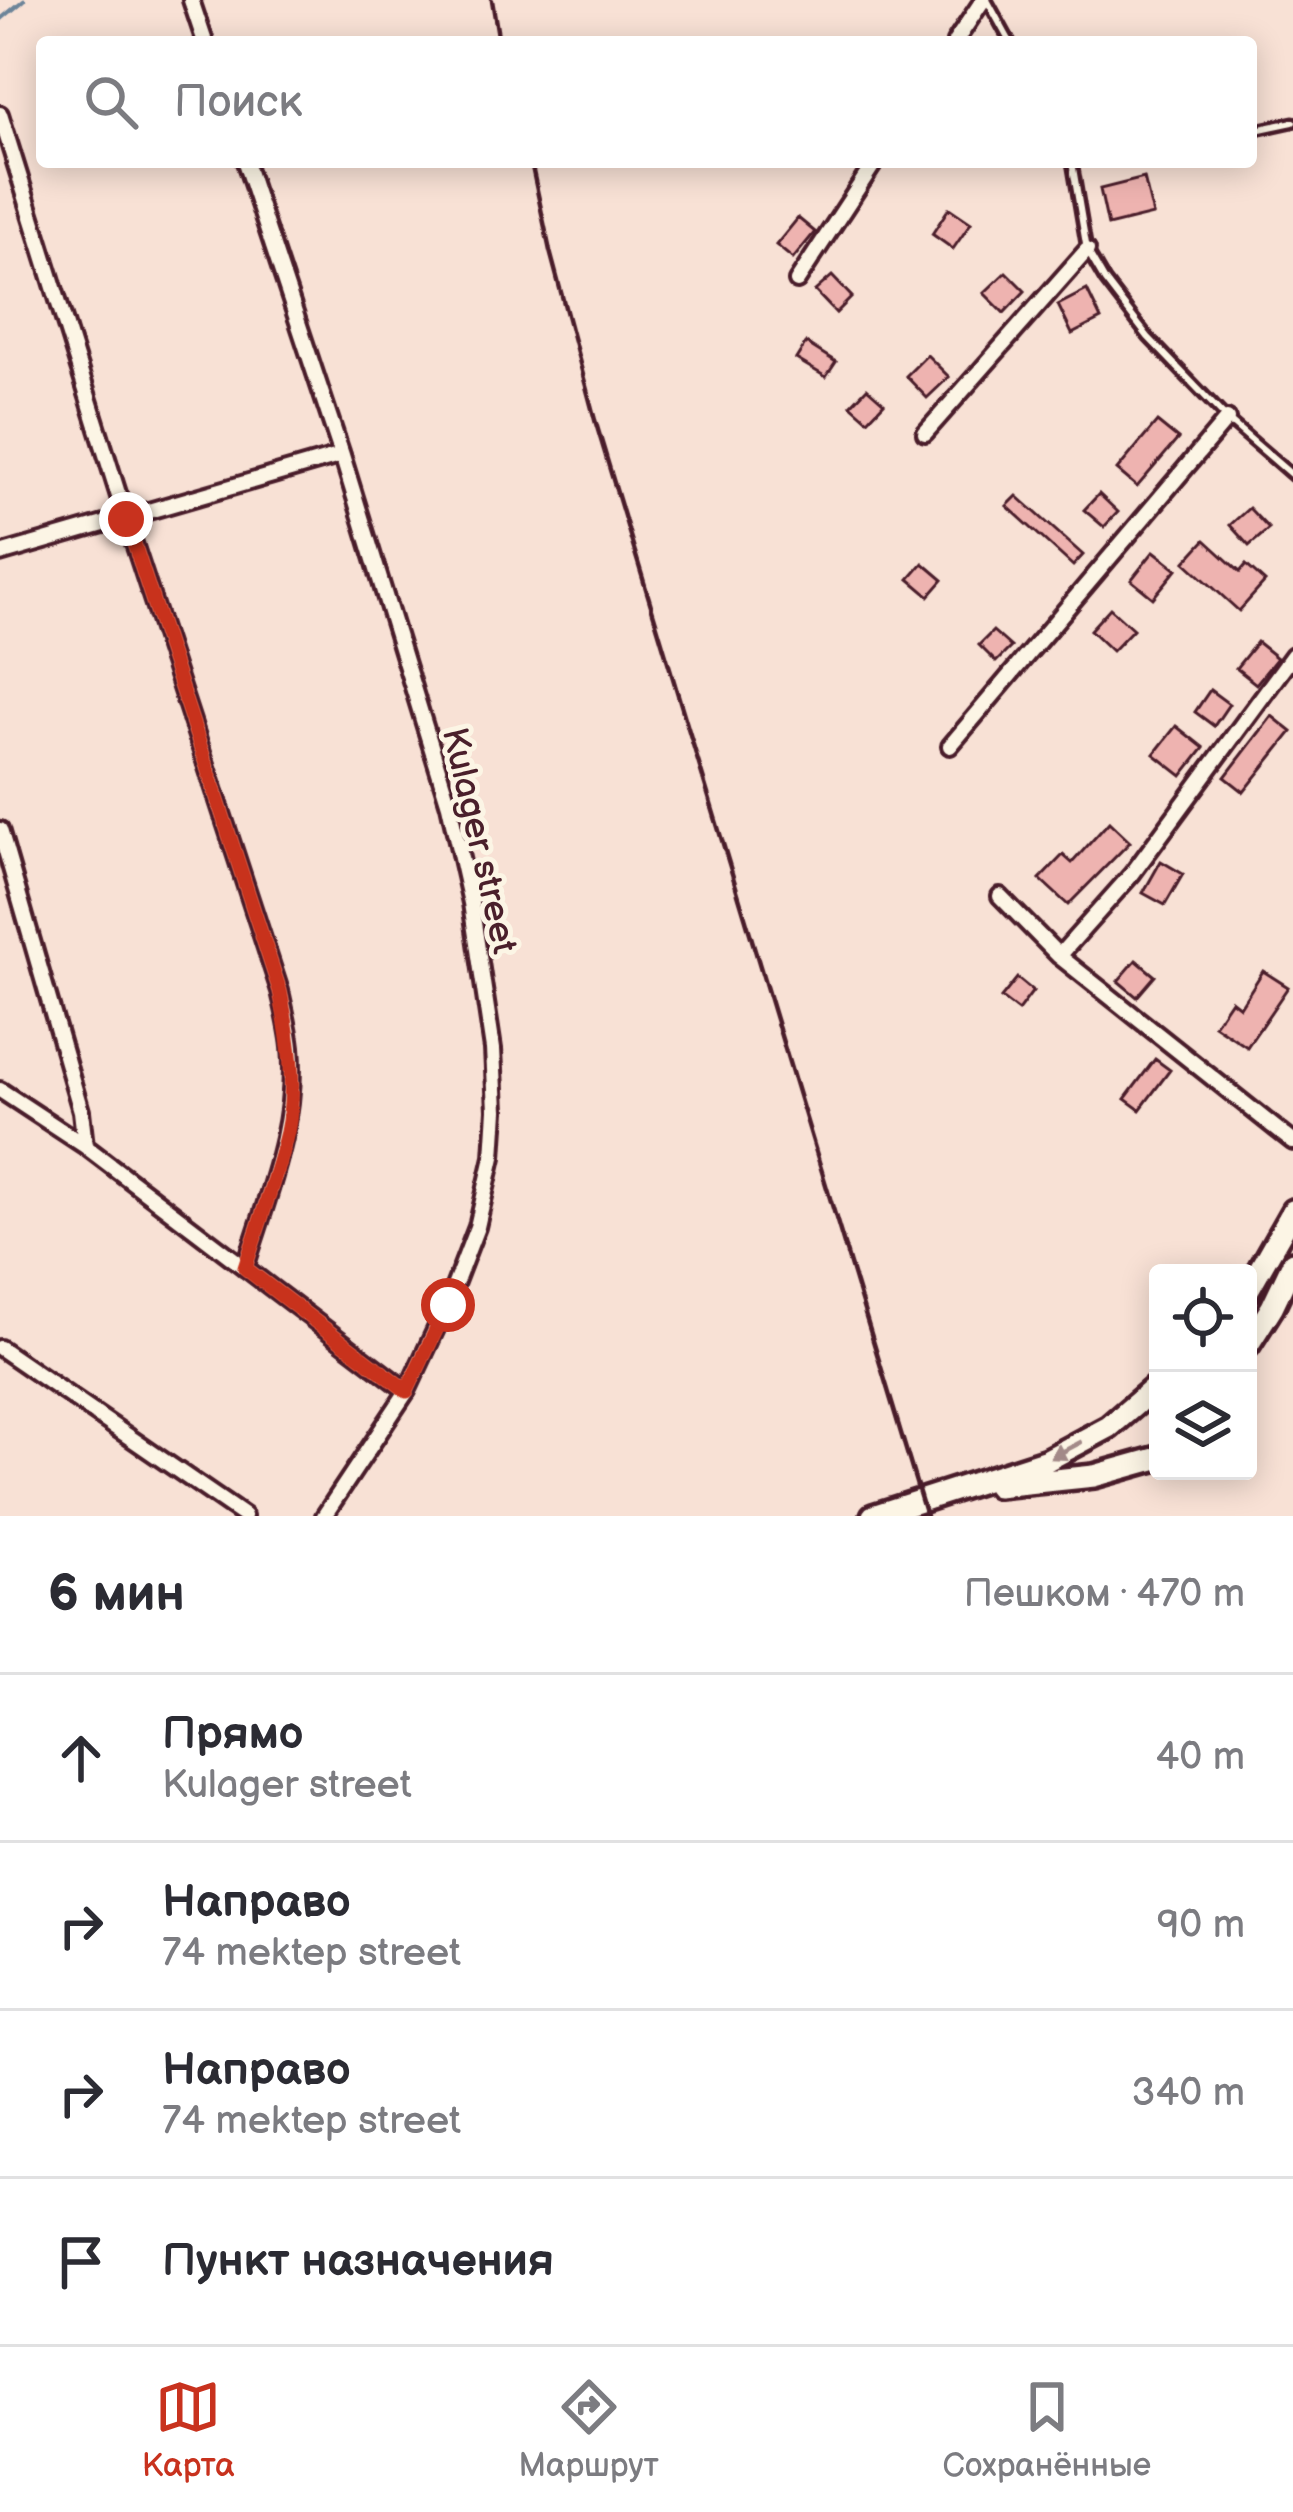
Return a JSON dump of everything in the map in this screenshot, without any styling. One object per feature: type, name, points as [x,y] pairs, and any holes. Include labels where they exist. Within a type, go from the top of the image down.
[{"type":"main road","points":[[1257,1274],[1293,1211]]},
{"type":"main road","points":[[1257,1330],[1293,1263]]},
{"type":"main road","points":[[873,1516],[1047,1460],[1109,1427],[1149,1393]]},
{"type":"main road","points":[[960,1490],[1094,1476],[1149,1461]]},
{"type":"street","points":[[191,0],[204,36]]},
{"type":"street","points":[[959,36],[985,0]]},
{"type":"street","points":[[0,114],[280,991],[291,1045],[287,1130],[245,1268]]},
{"type":"street","name":"Kulager street","points":[[247,168],[342,455],[449,805],[471,903],[493,1048],[493,1157],[477,1228],[448,1305],[407,1391],[324,1516]]},
{"type":"street","points":[[797,281],[871,168]]},
{"type":"street","points":[[925,433],[1087,250]]},
{"type":"street","points":[[950,746],[1227,419]]},
{"type":"street","points":[[0,554],[342,455]]},
{"type":"street","points":[[1059,956],[1132,874],[1293,655]]},
{"type":"street","points":[[0,830],[81,1111],[85,1146]]},
{"type":"street","points":[[1000,896],[1059,956],[1293,1142]]},
{"type":"street","points":[[0,1090],[85,1146],[407,1391]]},
{"type":"street","points":[[0,1348],[244,1516]]},
{"type":"lane","points":[[985,0],[1006,36]]},
{"type":"lane","points":[[1257,130],[1293,122]]},
{"type":"lane","points":[[1073,168],[1087,250],[1106,281],[1148,337],[1227,419],[1293,476]]},
{"type":"building","points":[[1144,178],[1153,215],[1108,226],[1100,189]]},
{"type":"building","points":[[949,208],[971,223],[953,249],[932,234]]},
{"type":"building","points":[[798,218],[815,232],[793,259],[776,245]]},
{"type":"building","points":[[1006,272],[1025,291],[1004,313],[984,293]]},
{"type":"building","points":[[832,276],[852,297],[836,313],[815,291]]},
{"type":"building","points":[[1087,290],[1101,319],[1072,334],[1058,305]]},
{"type":"building","points":[[806,343],[836,362],[826,377],[796,359]]},
{"type":"building","points":[[927,355],[949,377],[927,398],[906,376]]},
{"type":"building","points":[[867,388],[884,403],[868,420],[851,405]]},
{"type":"building","points":[[1157,422],[1178,439],[1137,487],[1117,470]]},
{"type":"building","points":[[1099,494],[1118,512],[1104,527],[1084,510]]},
{"type":"building","points":[[1017,496],[1083,555],[1073,566],[1007,506]]},
{"type":"building","points":[[1249,508],[1269,529],[1249,546],[1230,525]]},
{"type":"building","points":[[1205,540],[1240,572],[1246,565],[1265,582],[1239,611],[1185,562]]},
{"type":"building","points":[[1154,551],[1177,569],[1153,598],[1131,580]]},
{"type":"building","points":[[923,563],[943,580],[929,596],[909,579]]},
{"type":"building","points":[[1110,608],[1133,629],[1112,651],[1090,630]]},
{"type":"building","points":[[993,631],[1011,647],[996,662],[979,645]]},
{"type":"building","points":[[1257,642],[1277,658],[1256,684],[1236,668]]},
{"type":"building","points":[[1210,690],[1229,704],[1214,726],[1195,712]]},
{"type":"building","points":[[1272,716],[1292,732],[1244,792],[1225,777]]},
{"type":"building","points":[[1176,726],[1204,748],[1182,776],[1154,754]]},
{"type":"building","points":[[1109,822],[1130,842],[1068,905],[1040,879],[1063,855],[1072,863]]},
{"type":"building","points":[[1161,861],[1183,874],[1165,905],[1143,893]]},
{"type":"building","points":[[1136,960],[1155,976],[1137,997],[1118,981]]},
{"type":"building","points":[[1263,971],[1288,987],[1247,1047],[1214,1025],[1231,1000],[1240,1007]]},
{"type":"building","points":[[1017,978],[1033,991],[1018,1011],[1001,998]]},
{"type":"building","points":[[1155,1059],[1170,1070],[1140,1110],[1125,1099]]},
{"type":"waterway","points":[[0,20],[24,0]]},
{"type":"railway","points":[[492,0],[498,36]]},
{"type":"railway","points":[[532,168],[595,420],[926,1516]]},
{"type":"route","points":[[126,519],[280,991],[291,1045],[287,1130],[245,1268],[407,1391],[448,1305]]}]
